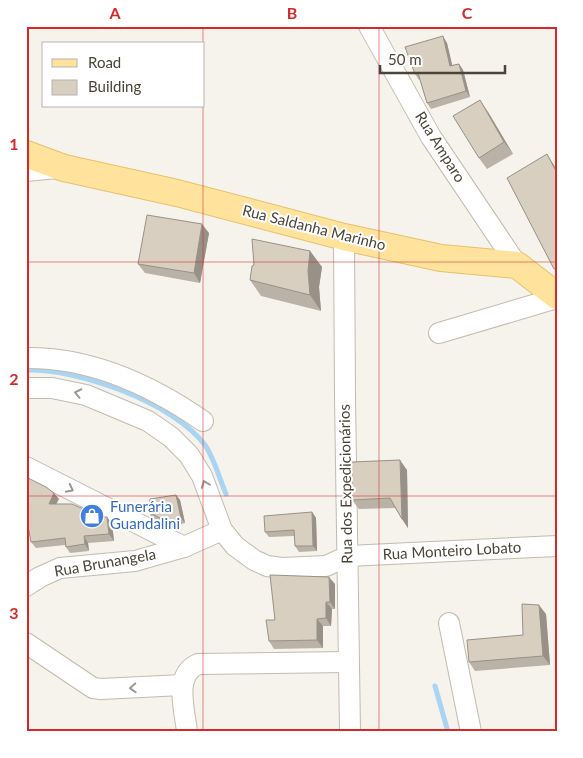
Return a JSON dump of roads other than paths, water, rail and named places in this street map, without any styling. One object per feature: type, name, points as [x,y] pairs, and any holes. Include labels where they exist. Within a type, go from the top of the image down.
[{"type":"main road","name":"Rua Saldanha Marinho","points":[[26,154],[64,168],[177,193],[344,237],[441,258],[517,264]]},
{"type":"main road","points":[[517,264],[557,297]]},
{"type":"street","points":[[363,26],[369,26]]},
{"type":"street","name":"Rua Amparo","points":[[369,26],[431,137],[517,264]]},
{"type":"street","points":[[26,171],[64,168]]},
{"type":"street","name":"Rua dos Expedicionários","points":[[344,237],[350,732]]},
{"type":"street","points":[[439,333],[557,297]]},
{"type":"street","points":[[26,358],[46,358],[79,364],[131,381],[178,404],[203,421]]},
{"type":"street","points":[[131,381],[135,412]]},
{"type":"street","points":[[26,388],[52,388],[86,395],[135,412],[171,437],[189,455],[202,476],[222,530],[235,546],[254,560],[267,566],[282,568],[326,566],[348,556]]},
{"type":"street","points":[[26,467],[184,547]]},
{"type":"street","name":"Rua Brunangela","points":[[26,586],[60,568],[135,561],[184,547],[222,530]]},
{"type":"street","name":"Rua Monteiro Lobato","points":[[348,556],[557,546]]},
{"type":"street","points":[[449,623],[470,732]]},
{"type":"street","points":[[26,643],[93,688],[182,685]]},
{"type":"street","points":[[187,732],[182,685],[191,666],[198,664],[348,662]]},
{"type":"waterway","points":[[26,370],[71,375],[97,382],[148,402],[171,415],[205,445],[226,494]]},
{"type":"waterway","points":[[435,686],[448,732]]},
{"type":"place","name":"Funerária Guandalini","points":[[92,516]]}]
